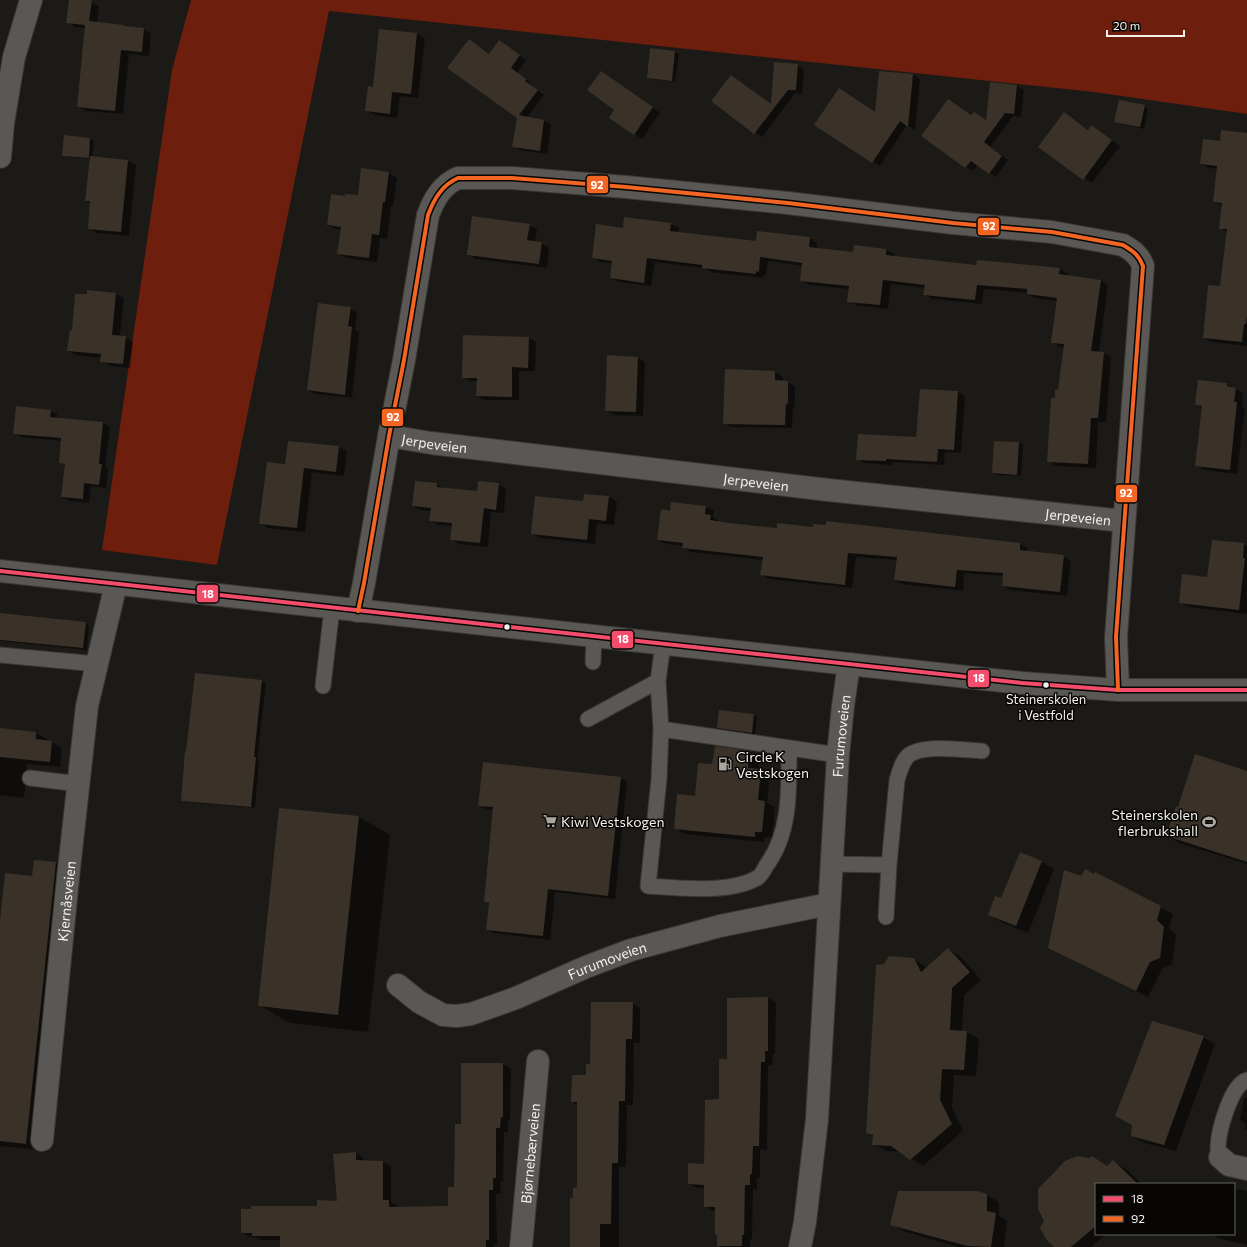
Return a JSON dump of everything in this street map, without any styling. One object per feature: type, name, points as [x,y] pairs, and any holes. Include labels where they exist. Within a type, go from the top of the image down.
[{"type":"street","points":[[0,157],[3,123],[14,57],[31,0]]},
{"type":"street","points":[[358,611],[404,360],[428,215],[433,202],[442,189],[451,181],[458,178],[512,178],[626,187],[788,203],[1052,232],[1124,245],[1137,254],[1140,258],[1143,266],[1116,637],[1118,690]]},
{"type":"street","name":"Jerpeveien","points":[[389,436],[431,443],[812,488],[1124,521]]},
{"type":"street","points":[[0,571],[1022,683],[1118,690],[1247,690]]},
{"type":"street","name":"Kjernåsveien","points":[[42,1140],[87,706],[116,584]]},
{"type":"street","name":"Furumoveien","points":[[800,1247],[805,1222],[817,1118],[838,755],[849,664]]},
{"type":"street","name":"Furumoveien","points":[[398,984],[419,1002],[443,1015],[457,1016],[471,1014],[516,998],[586,967],[632,950],[720,926],[829,904]]},
{"type":"street","name":"Bjørnebærveien","points":[[521,1247],[538,1061]]},
{"type":"street","points":[[1220,1157],[1229,1165],[1247,1168]]},
{"type":"lane","points":[[323,686],[332,608]]},
{"type":"lane","points":[[593,662],[594,637]]},
{"type":"lane","points":[[662,644],[658,681],[661,729],[659,779],[648,886],[688,888],[734,886],[758,878],[774,856],[785,825],[789,784],[789,748]]},
{"type":"lane","points":[[0,655],[97,664]]},
{"type":"lane","points":[[588,719],[658,681]]},
{"type":"lane","points":[[661,729],[838,755]]},
{"type":"lane","points":[[886,917],[897,780],[901,767],[910,755],[930,748],[982,751]]},
{"type":"lane","points":[[30,778],[79,784]]},
{"type":"lane","points":[[831,864],[889,865]]},
{"type":"lane","points":[[1220,1157],[1218,1148],[1220,1132],[1228,1106],[1236,1090],[1244,1081],[1247,1080]]},
{"type":"shaded area","points":[[191,0],[1247,0],[1247,114],[1094,92],[329,11],[217,565],[102,550],[172,70]]},
{"type":"building","points":[[69,0],[92,0],[89,21],[144,28],[142,52],[121,50],[115,111],[77,107],[85,25],[66,23]]},
{"type":"building","points":[[379,29],[417,33],[411,94],[392,92],[390,114],[365,111],[368,86],[373,87]]},
{"type":"building","points":[[469,39],[489,54],[499,40],[520,55],[511,68],[526,79],[525,81],[538,90],[519,115],[544,120],[540,151],[512,147],[517,118],[447,68]]},
{"type":"building","points":[[650,48],[675,51],[672,81],[647,78]]},
{"type":"building","points":[[774,62],[798,64],[796,90],[788,90],[754,134],[711,101],[731,75],[771,104]]},
{"type":"building","points":[[601,71],[653,107],[634,135],[609,118],[614,110],[587,90]]},
{"type":"building","points":[[879,71],[913,74],[908,127],[900,121],[872,163],[814,125],[839,88],[875,112]]},
{"type":"building","points":[[990,82],[1017,85],[1014,114],[1005,113],[984,142],[1002,156],[989,174],[971,161],[965,168],[921,136],[948,99],[971,115],[974,112],[986,120]]},
{"type":"building","points":[[1119,100],[1145,105],[1140,127],[1114,122]]},
{"type":"building","points":[[1064,112],[1088,130],[1091,125],[1112,140],[1083,180],[1038,147]]},
{"type":"building","points":[[1221,130],[1247,133],[1247,316],[1246,324],[1244,324],[1242,342],[1203,338],[1208,285],[1220,286],[1227,229],[1219,229],[1222,203],[1213,202],[1217,166],[1200,164],[1203,139],[1220,141]]},
{"type":"building","points":[[64,135],[90,138],[89,158],[62,156]]},
{"type":"building","points":[[90,156],[128,160],[121,232],[88,229],[90,201],[85,201]]},
{"type":"building","points":[[361,168],[389,172],[385,202],[383,202],[379,235],[372,234],[369,258],[337,254],[341,227],[327,225],[331,194],[345,196],[345,194],[358,195]]},
{"type":"building","points":[[472,216],[530,224],[527,240],[542,242],[539,264],[467,255]]},
{"type":"building","points":[[624,217],[671,223],[670,231],[756,241],[757,231],[810,237],[809,247],[853,252],[854,245],[886,249],[886,255],[976,265],[977,260],[1060,268],[1059,274],[1101,280],[1091,351],[1104,352],[1098,418],[1091,418],[1088,464],[1047,462],[1051,398],[1055,398],[1055,390],[1058,390],[1064,344],[1051,343],[1057,298],[1027,294],[1027,289],[977,285],[975,300],[923,295],[925,285],[883,280],[880,305],[847,302],[849,286],[800,281],[802,263],[760,257],[759,272],[756,271],[756,274],[702,268],[702,265],[647,258],[644,283],[610,278],[612,261],[592,258],[596,224],[623,228]]},
{"type":"building","points":[[87,290],[116,293],[112,335],[126,336],[123,364],[100,362],[101,354],[67,351],[70,330],[72,330],[75,294],[87,294]]},
{"type":"building","points":[[318,303],[351,307],[348,326],[352,327],[345,395],[307,390]]},
{"type":"building","points":[[463,335],[529,337],[528,368],[512,367],[512,397],[476,396],[477,378],[462,378]]},
{"type":"building","points":[[607,355],[638,357],[636,412],[605,411]]},
{"type":"building","points":[[725,369],[775,371],[775,380],[788,381],[788,404],[786,403],[785,425],[723,424]]},
{"type":"building","points":[[1198,380],[1227,383],[1227,386],[1236,388],[1234,402],[1237,402],[1230,470],[1195,466],[1202,406],[1195,405]]},
{"type":"building","points":[[920,389],[958,391],[954,450],[938,449],[937,462],[886,459],[886,461],[856,460],[858,434],[916,437]]},
{"type":"building","points":[[16,406],[51,410],[50,417],[103,422],[99,464],[102,464],[99,485],[84,483],[83,499],[61,497],[65,464],[59,463],[61,438],[13,434]]},
{"type":"building","points":[[288,441],[339,446],[336,472],[304,468],[297,528],[259,524],[267,462],[285,464]]},
{"type":"building","points":[[994,441],[1019,442],[1017,475],[992,473]]},
{"type":"building","points":[[415,481],[437,483],[437,487],[477,491],[478,481],[499,483],[496,510],[484,508],[480,543],[450,540],[452,523],[429,521],[431,508],[412,506]]},
{"type":"building","points":[[584,494],[609,496],[606,521],[589,519],[587,540],[531,534],[535,496],[583,501]]},
{"type":"building","points":[[671,502],[706,506],[705,514],[711,515],[710,520],[729,523],[777,528],[777,523],[813,527],[813,524],[826,525],[826,521],[1020,543],[1020,550],[1064,555],[1060,592],[1002,586],[1003,573],[957,570],[955,587],[894,580],[897,557],[848,553],[845,585],[760,575],[763,557],[682,548],[683,543],[657,540],[661,509],[670,511]]},
{"type":"building","points":[[1212,540],[1244,543],[1243,558],[1245,558],[1239,610],[1179,603],[1182,574],[1207,577]]},
{"type":"building","points":[[0,613],[86,622],[83,648],[0,640]]},
{"type":"building","points":[[195,673],[262,680],[254,757],[256,757],[251,807],[181,801],[185,751]]},
{"type":"building","points":[[719,710],[754,714],[752,733],[717,728]]},
{"type":"building","points":[[0,728],[36,732],[36,739],[52,741],[50,762],[0,757]]},
{"type":"building","points":[[715,746],[750,751],[748,768],[761,769],[758,800],[765,801],[762,832],[755,832],[755,837],[674,829],[677,794],[695,796],[698,763],[712,764]]},
{"type":"building","name":"Steinerskolen flerbrukshall","points":[[1195,754],[1247,771],[1247,862],[1166,836],[1176,806],[1178,807]]},
{"type":"building","points":[[483,762],[621,777],[608,896],[548,889],[543,936],[486,930],[489,903],[484,902],[493,807],[478,806]]},
{"type":"building","points":[[279,808],[359,816],[338,1015],[258,1006]]},
{"type":"building","points":[[1020,852],[1042,861],[1016,926],[988,915],[995,896],[1001,898]]},
{"type":"building","points":[[34,860],[56,862],[26,1144],[0,1141],[0,920],[5,873],[32,876]]},
{"type":"building","points":[[1085,869],[1094,874],[1095,872],[1161,906],[1157,920],[1164,927],[1160,958],[1150,962],[1136,991],[1048,948],[1064,870],[1081,876]]},
{"type":"building","points":[[948,948],[970,972],[952,988],[950,1030],[967,1031],[964,1070],[942,1069],[940,1100],[952,1124],[910,1160],[891,1146],[872,1145],[873,1135],[866,1133],[876,965],[884,964],[889,956],[914,958],[921,972]]},
{"type":"building","points":[[768,997],[768,1051],[765,1051],[765,1062],[761,1062],[759,1146],[753,1146],[750,1185],[745,1185],[744,1235],[742,1235],[742,1246],[717,1246],[717,1235],[715,1235],[715,1207],[704,1207],[704,1185],[688,1184],[688,1163],[704,1164],[705,1100],[719,1099],[719,1059],[727,1059],[727,998]]},
{"type":"building","points":[[591,1002],[633,1002],[632,1039],[626,1039],[625,1101],[619,1101],[618,1163],[612,1163],[611,1224],[600,1224],[600,1247],[570,1247],[570,1198],[573,1198],[573,1188],[577,1187],[577,1102],[571,1102],[572,1075],[586,1075],[586,1064],[590,1064]]},
{"type":"building","points":[[1152,1021],[1204,1036],[1164,1145],[1131,1136],[1132,1125],[1115,1116]]},
{"type":"building","points":[[461,1063],[503,1063],[503,1117],[501,1117],[500,1128],[496,1128],[496,1178],[493,1178],[493,1190],[489,1190],[489,1240],[486,1240],[486,1247],[280,1247],[280,1236],[252,1236],[252,1233],[241,1233],[241,1209],[251,1209],[251,1206],[317,1206],[317,1200],[337,1201],[333,1154],[356,1152],[356,1160],[383,1161],[383,1200],[389,1200],[389,1207],[448,1206],[448,1187],[454,1187],[455,1124],[461,1124]]},
{"type":"building","points":[[1077,1156],[1089,1158],[1092,1156],[1107,1166],[1113,1160],[1137,1183],[1095,1183],[1095,1227],[1071,1247],[1054,1247],[1046,1239],[1040,1228],[1044,1221],[1038,1209],[1038,1189],[1065,1161]]},
{"type":"building","points":[[898,1191],[977,1191],[987,1194],[987,1211],[996,1213],[991,1247],[967,1246],[890,1225]]},
{"type":"transit line","name":"92","points":[[358,611],[404,360],[428,215],[439,193],[447,184],[458,178],[512,178],[626,187],[788,203],[953,223],[1052,232],[1123,245],[1138,256],[1143,266],[1116,637],[1118,690]]},
{"type":"transit line","name":"18","points":[[0,571],[1022,683],[1118,690],[1247,690]]},
{"type":"place","name":"Steinerskolen i Vestfold","points":[[1046,685]]},
{"type":"place","name":"Circle K Vestskogen","points":[[725,764]]},
{"type":"place","name":"Kiwi Vestskogen","points":[[550,821]]},
{"type":"place","name":"Steinerskolen flerbrukshall","points":[[1209,822]]}]
